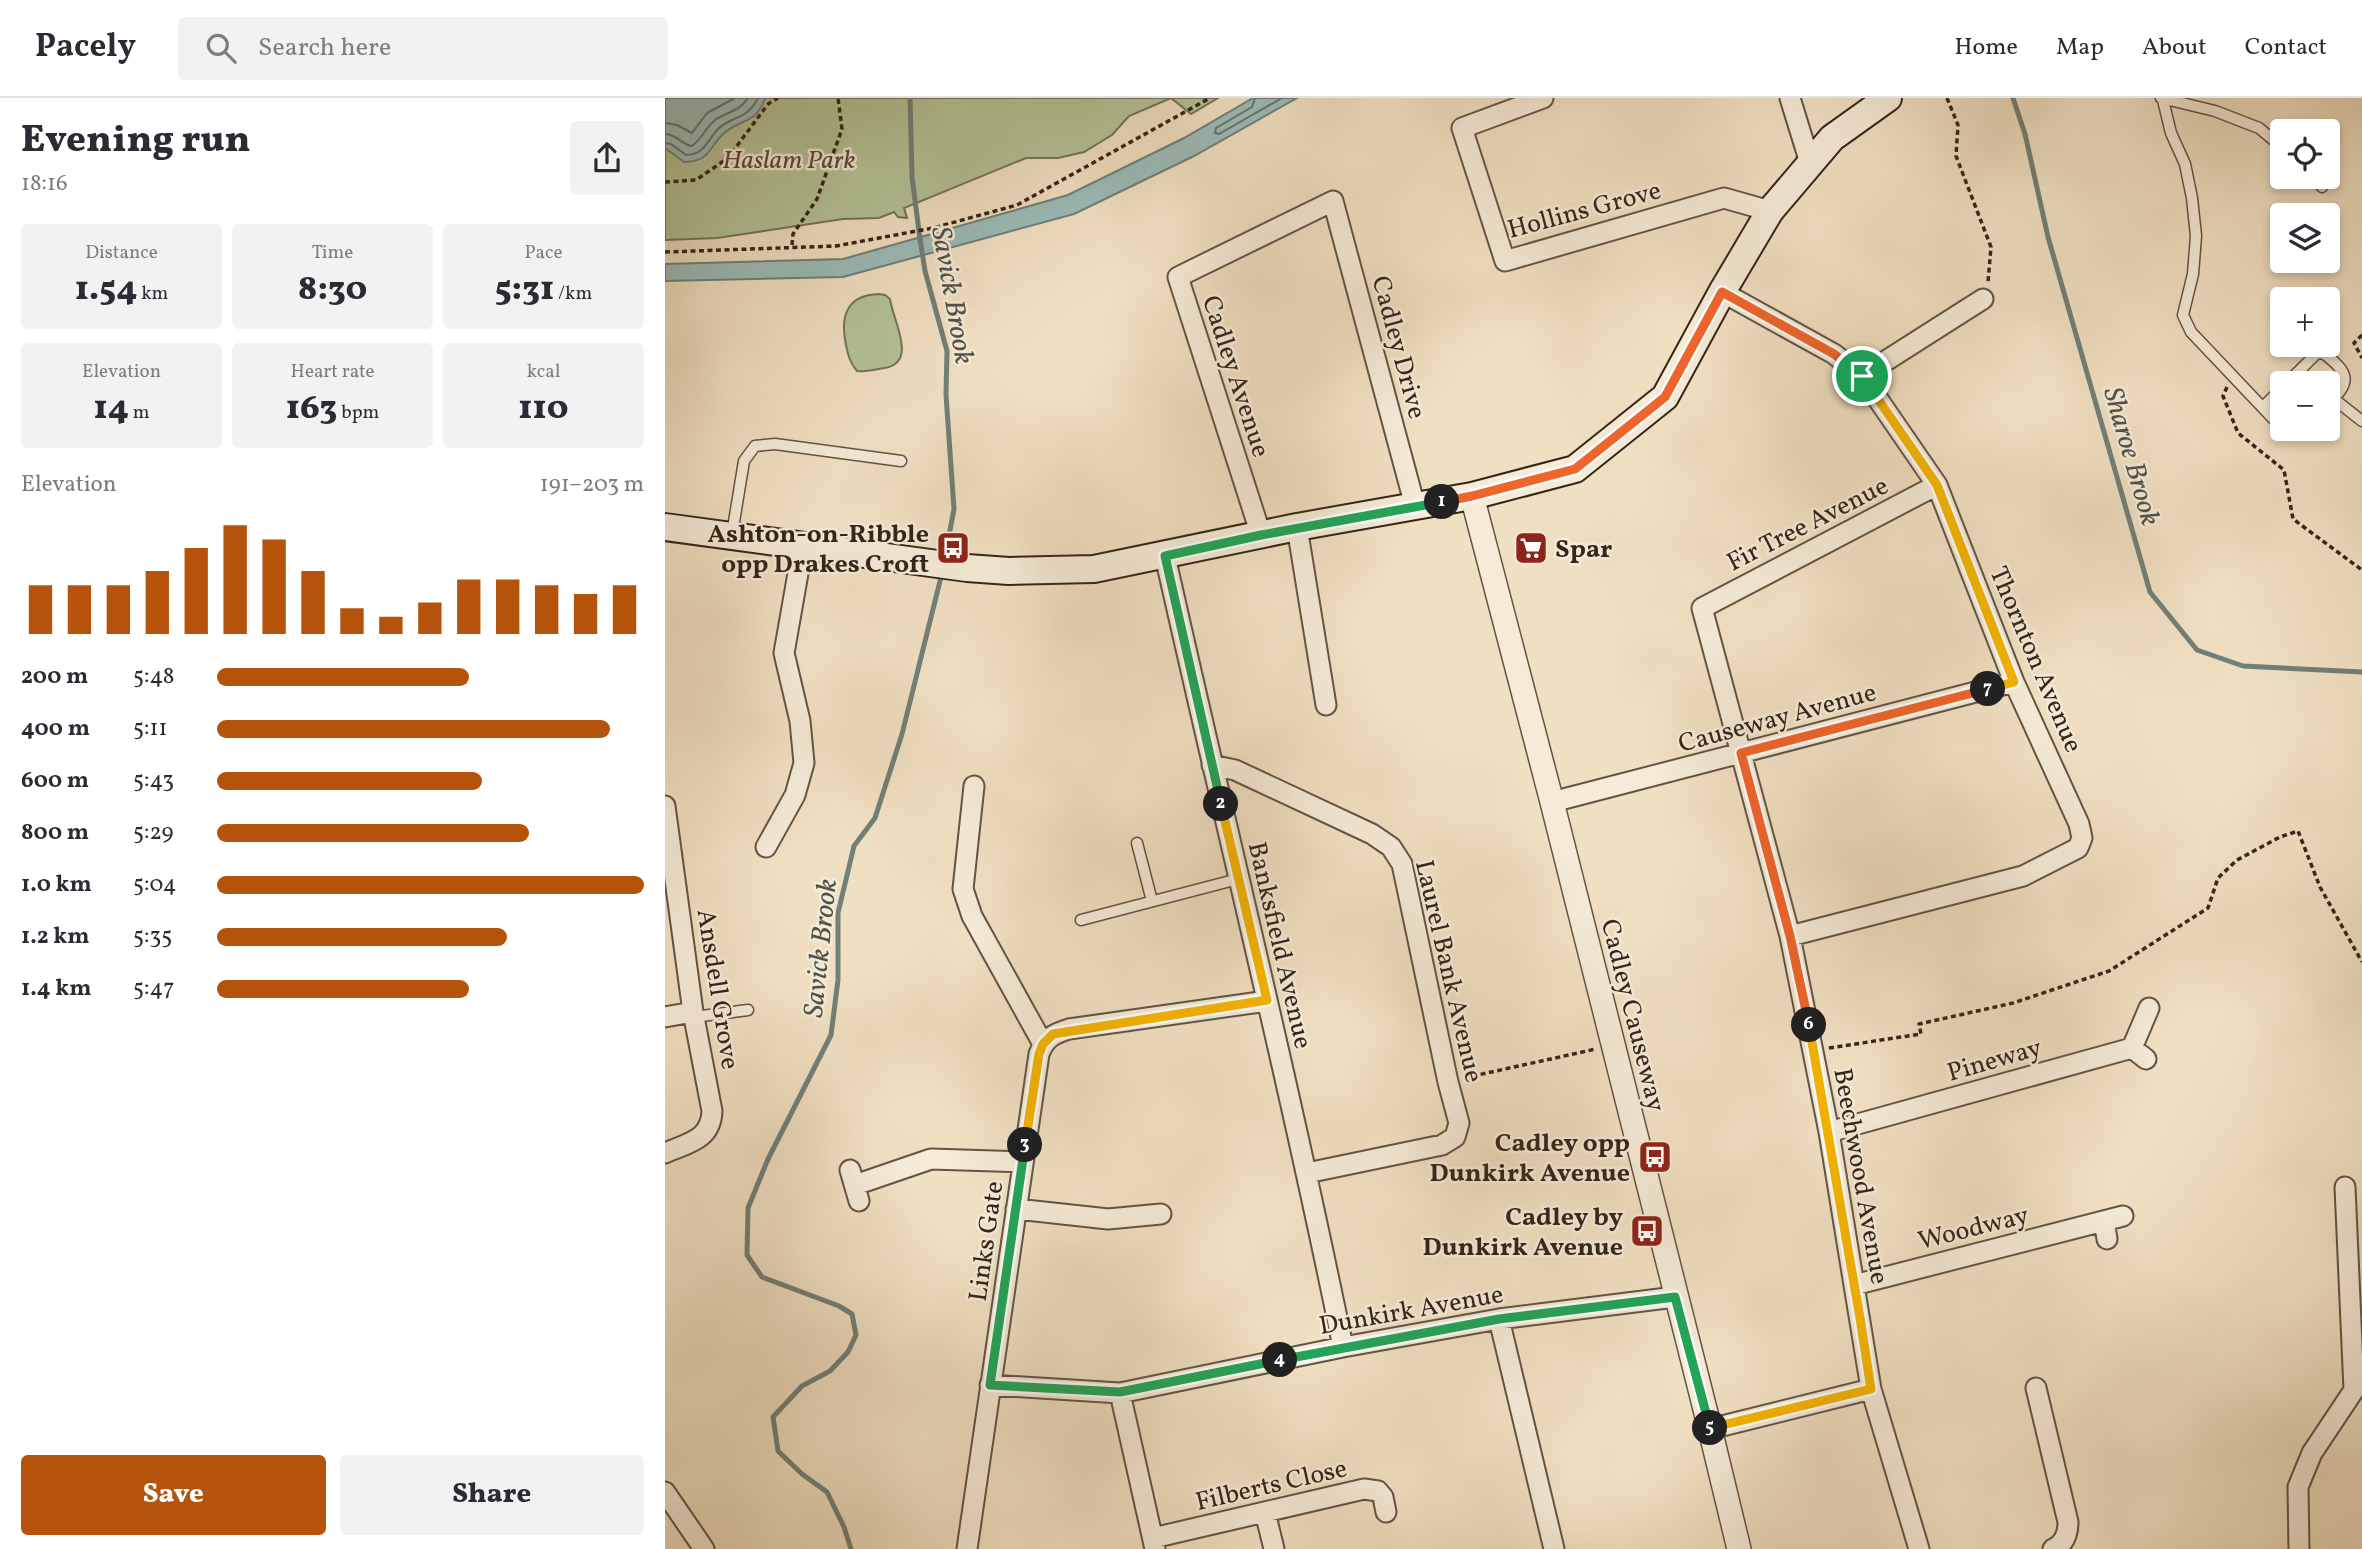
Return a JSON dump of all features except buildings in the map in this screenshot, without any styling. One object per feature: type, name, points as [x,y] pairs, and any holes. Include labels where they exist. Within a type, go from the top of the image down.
[{"type":"main road","points":[[665,527],[967,568],[1009,571],[1094,569],[1297,527],[1472,496],[1575,469],[1665,397],[1770,211],[1832,138],[1888,98]]},
{"type":"street","name":"Hollins Grove","points":[[1543,98],[1462,128],[1505,261],[1724,198],[1770,211]]},
{"type":"street","points":[[1790,98],[1810,163]]},
{"type":"street","name":"Cadley Drive","points":[[1333,201],[1416,506]]},
{"type":"street","name":"Cadley Avenue","points":[[1261,535],[1178,277],[1333,201]]},
{"type":"street","name":"Thornton Avenue","points":[[1722,292],[1834,354],[1862,376],[1937,485],[2014,682],[2079,824],[2082,838],[2078,848],[2023,876],[1790,936]]},
{"type":"street","points":[[1862,376],[1983,299]]},
{"type":"street","name":"Fir Tree Avenue","points":[[1702,608],[1937,485]]},
{"type":"street","name":"Cadley Causeway","points":[[1472,496],[1552,802],[1739,1549]]},
{"type":"street","points":[[1297,527],[1326,705]]},
{"type":"street","points":[[766,847],[795,795],[804,763],[800,721],[784,653],[803,545]]},
{"type":"street","name":"Banksfield Avenue","points":[[1165,556],[1307,1173],[1343,1347]]},
{"type":"street","name":"Beechwood Avenue","points":[[1702,608],[1790,936],[1829,1132],[1871,1389],[1919,1549]]},
{"type":"street","name":"Causeway Avenue","points":[[1552,802],[2014,682]]},
{"type":"street","name":"Laurel Bank Avenue","points":[[1212,765],[1235,770],[1372,834],[1391,847],[1402,864],[1459,1123],[1455,1137],[1443,1145],[1307,1173]]},
{"type":"street","points":[[974,786],[963,888],[972,916],[1043,1044],[1053,1034],[1069,1030],[1267,1000]]},
{"type":"street","name":"Ansdell Grove","points":[[665,806],[694,1015],[712,1111],[712,1122],[702,1137],[665,1153]]},
{"type":"street","name":"Pineway","points":[[1829,1132],[2139,1054],[2149,1008]]},
{"type":"street","points":[[665,1017],[694,1015]]},
{"type":"street","name":"Links Gate","points":[[967,1549],[1039,1054],[1043,1044]]},
{"type":"street","points":[[855,1186],[931,1158],[1023,1162]]},
{"type":"street","points":[[2299,1549],[2298,1487],[2312,1454],[2358,1392],[2347,1186]]},
{"type":"street","points":[[1016,1209],[1108,1219],[1161,1214]]},
{"type":"street","name":"Woodway","points":[[1854,1284],[2111,1225]]},
{"type":"street","name":"Dunkirk Avenue","points":[[990,1385],[1120,1392],[1499,1319],[1675,1297]]},
{"type":"street","points":[[1499,1319],[1554,1549]]},
{"type":"street","points":[[2036,1388],[2068,1522],[2063,1543],[2053,1549]]},
{"type":"street","points":[[1710,1429],[1871,1389]]},
{"type":"street","points":[[1120,1392],[1152,1536]]},
{"type":"street","name":"Filberts Close","points":[[1152,1536],[1364,1489],[1378,1491],[1383,1497],[1386,1511]]},
{"type":"street","points":[[665,1492],[704,1549]]},
{"type":"street","points":[[1265,1512],[1274,1549]]},
{"type":"lane","points":[[2270,137],[2259,128],[2215,111],[2162,99],[2171,133],[2185,164],[2196,236],[2193,274],[2183,314],[2191,332],[2270,414]]},
{"type":"lane","points":[[2299,371],[2316,354],[2323,353],[2344,373],[2346,382],[2340,393]]},
{"type":"lane","points":[[2263,407],[2270,400]]},
{"type":"lane","points":[[2340,408],[2362,421]]},
{"type":"lane","points":[[732,535],[744,461],[755,446],[775,444],[901,461]]},
{"type":"lane","points":[[1137,843],[1152,901]]},
{"type":"lane","points":[[1081,920],[1238,879]]},
{"type":"lane","points":[[694,1015],[748,1010]]},
{"type":"path","points":[[665,181],[695,180],[728,158],[768,104],[778,98]]},
{"type":"path","points":[[792,246],[793,234],[817,199],[842,129],[838,98]]},
{"type":"path","points":[[665,253],[849,243],[933,228],[1017,205],[1210,98]]},
{"type":"path","points":[[1947,98],[1958,125],[1956,156],[1991,247],[1988,281],[1983,299]]},
{"type":"path","points":[[2362,335],[2354,344],[2362,358]]},
{"type":"path","points":[[2232,376],[2223,396],[2238,433],[2284,470],[2293,519],[2362,570]]},
{"type":"path","points":[[1814,1050],[1921,1034],[1919,1024],[2013,1003],[2109,971],[2208,908],[2218,878],[2237,860],[2280,837],[2298,831],[2320,887],[2362,961]]},
{"type":"path","points":[[1448,1082],[1612,1045]]},
{"type":"green space","name":"Haslam Park","points":[[665,98],[1171,98],[1129,116],[1112,135],[1084,152],[1058,158],[1026,158],[904,208],[907,218],[898,217],[894,212],[879,218],[843,219],[717,238],[665,240]]},
{"type":"green space","points":[[1171,98],[1218,98],[1191,114]]},
{"type":"green space","points":[[879,294],[890,299],[901,340],[900,358],[895,364],[885,368],[857,371],[847,349],[844,335],[845,317],[852,303],[859,298]]},
{"type":"water","points":[[665,98],[765,98],[752,117],[723,134],[704,157],[684,162],[665,148]]},
{"type":"water","points":[[1253,98],[1297,98],[1194,156],[1074,214],[843,277],[665,281],[665,264],[843,259],[1068,195],[1184,138]]},
{"type":"waterway","name":"Savick Brook","points":[[910,98],[912,177],[920,239],[925,271],[947,351],[946,395],[954,509],[945,557]]},
{"type":"waterway","name":"Sharoe Brook","points":[[2013,98],[2025,134],[2048,237],[2150,592],[2197,650],[2243,666],[2362,672]]},
{"type":"waterway","name":"Savick Brook","points":[[851,1549],[827,1492],[802,1474],[778,1451],[773,1417],[802,1386],[830,1371],[848,1352],[856,1335],[852,1314],[839,1306],[762,1277],[747,1255],[748,1208],[768,1159],[831,1035],[838,980],[838,913],[854,846],[875,818],[902,734],[942,573]]},
{"type":"place","name":"Ashton-on-Ribble opp Drakes Croft","points":[[953,548]]},
{"type":"place","name":"Spar","points":[[1531,548]]},
{"type":"place","name":"Cadley opp Dunkirk Avenue","points":[[1655,1157]]},
{"type":"place","name":"Cadley by Dunkirk Avenue","points":[[1647,1231]]},
{"type":"route","points":[[1722,292],[1834,354],[1862,376],[1937,485],[2014,682],[1741,753],[1790,936],[1814,1050],[1871,1389],[1710,1429],[1675,1297],[1499,1319],[1120,1392],[990,1385],[1039,1054],[1043,1044],[1053,1034],[1069,1030],[1267,1000],[1165,556],[1297,527],[1472,496],[1575,469],[1665,397],[1722,292]]}]
